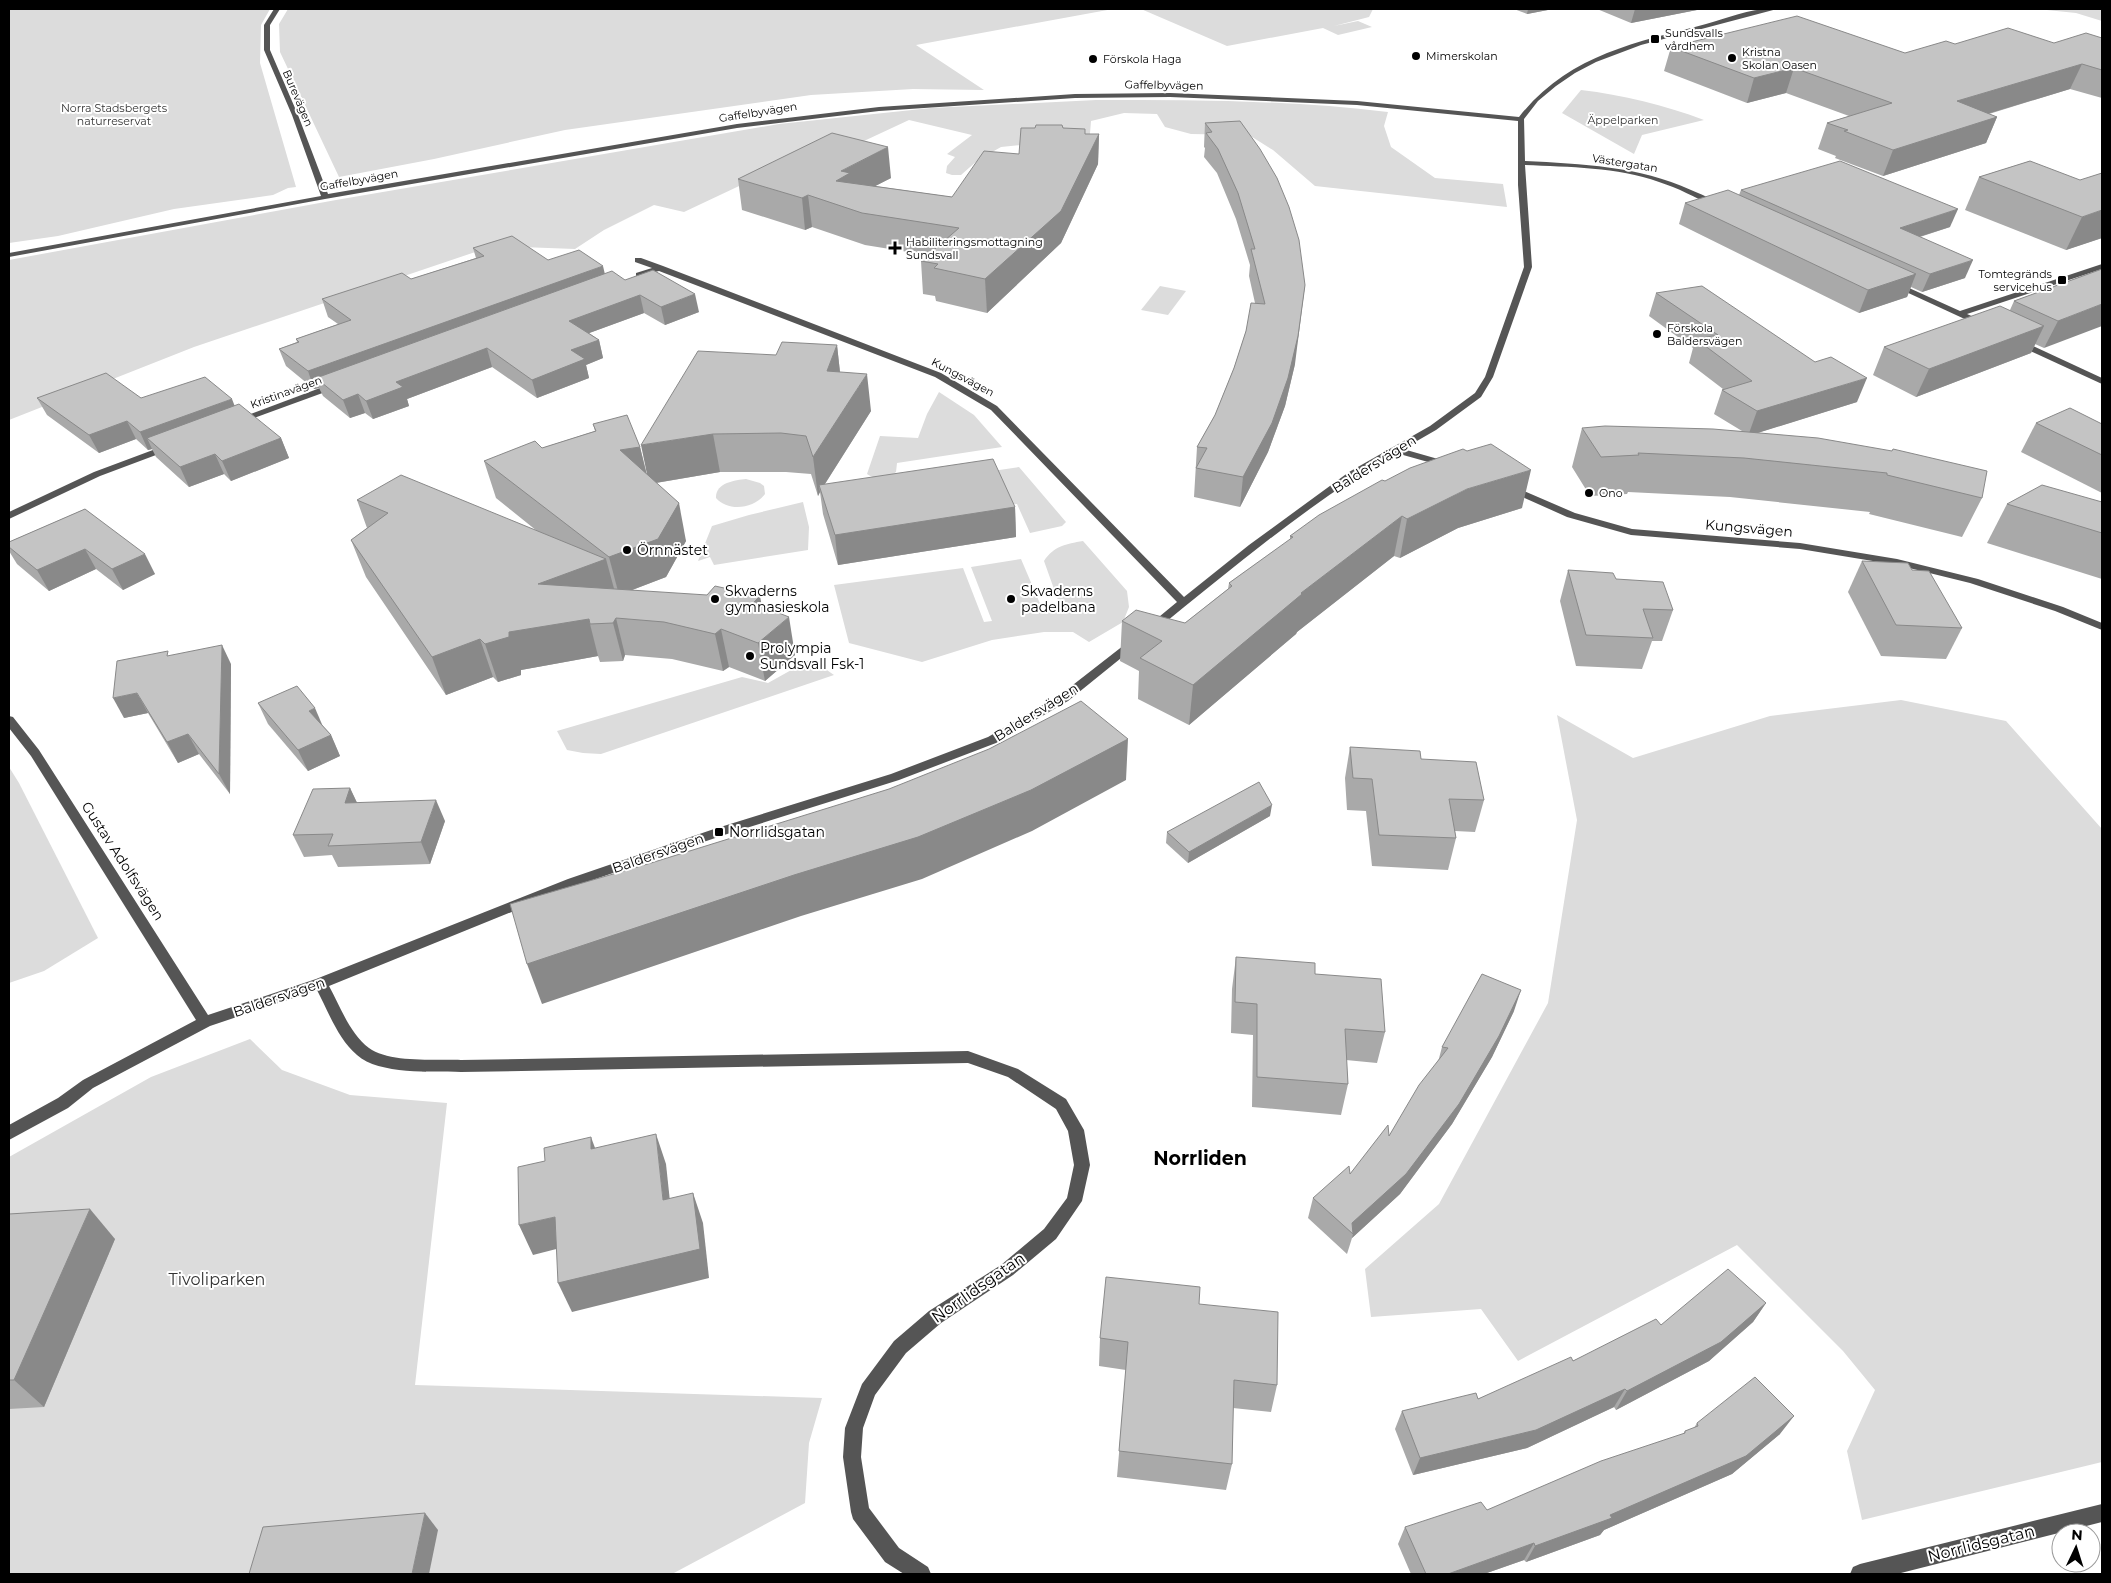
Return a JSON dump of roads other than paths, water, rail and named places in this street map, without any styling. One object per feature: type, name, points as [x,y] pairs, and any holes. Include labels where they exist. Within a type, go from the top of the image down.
[{"type":"street","name":"Burevägen","points":[[277,9],[266,24],[267,50],[295,115],[325,197]]},
{"type":"street","points":[[1521,119],[1542,93],[1577,70],[1612,52],[1646,41],[1774,9]]},
{"type":"street","name":"Gaffelbyvägen","points":[[9,256],[325,197],[746,125],[879,109],[957,102],[1076,96],[1230,97],[1357,103],[1521,119]]},
{"type":"street","name":"Baldersvägen","points":[[9,1133],[63,1103],[88,1084],[205,1022],[321,983],[573,882],[718,832],[895,777],[992,740],[1064,698],[1253,547],[1352,474],[1433,428],[1478,395],[1489,377],[1528,267],[1521,119]]},
{"type":"street","name":"Västergatan","points":[[1522,163],[1625,172],[1662,180],[1724,208]]},
{"type":"street","name":"Kungsvägen","points":[[638,260],[938,375],[994,408],[1184,603]]},
{"type":"street","points":[[1960,314],[2102,266]]},
{"type":"street","points":[[632,278],[660,268]]},
{"type":"street","points":[[1889,282],[1986,327]]},
{"type":"street","points":[[2013,340],[2102,381]]},
{"type":"street","name":"Kristinavägen","points":[[232,423],[344,382]]},
{"type":"street","points":[[9,516],[97,474],[178,444]]},
{"type":"street","points":[[1396,450],[1463,470]]},
{"type":"street","name":"Kungsvägen","points":[[1501,483],[1571,515],[1631,532],[1800,546],[1897,562],[1974,581],[2059,609],[2102,627]]},
{"type":"street","name":"Gustav Adolfsvägen","points":[[9,720],[35,753],[205,1022]]},
{"type":"street","name":"Norrlidsgatan","points":[[321,983],[348,1033],[364,1053],[389,1062],[461,1066],[866,1058],[968,1058],[1013,1073],[1061,1104],[1076,1130],[1082,1165],[1074,1201],[1050,1234],[1007,1270],[935,1317],[900,1347],[868,1390],[854,1428],[852,1458],[860,1512],[892,1555],[921,1574]]},
{"type":"street","name":"Norrlidsgatan","points":[[1860,1574],[2102,1512]]},
{"type":"place","name":"Sundsvalls vårdhem","points":[[1655,39]]},
{"type":"place","name":"Mimerskolan","points":[[1416,56]]},
{"type":"place","name":"Kristna Skolan Oasen","points":[[1732,58]]},
{"type":"place","name":"Förskola Haga","points":[[1093,59]]},
{"type":"place","name":"Habiliteringsmottagning Sundsvall","points":[[895,248]]},
{"type":"place","name":"Tomtegränds servicehus","points":[[2062,280]]},
{"type":"place","name":"Förskola Baldersvägen","points":[[1657,334]]},
{"type":"place","name":"Ono","points":[[1589,493]]},
{"type":"place","name":"Örnnästet","points":[[627,550]]},
{"type":"place","name":"Skvaderns gymnasieskola","points":[[715,599]]},
{"type":"place","name":"Skvaderns padelbana","points":[[1011,599]]},
{"type":"place","name":"Prolympia Sundsvall Fsk-1","points":[[750,656]]},
{"type":"place","name":"Norrlidsgatan","points":[[719,832]]},
{"type":"district","name":"Norrliden","points":[[1200,1158]]},
{"type":"park label","name":"Norra Stadsbergets naturreservat","points":[[114,114]]},
{"type":"park label","name":"Äppelparken","points":[[1623,120]]},
{"type":"park label","name":"Tivoliparken","points":[[217,1279]]}]
